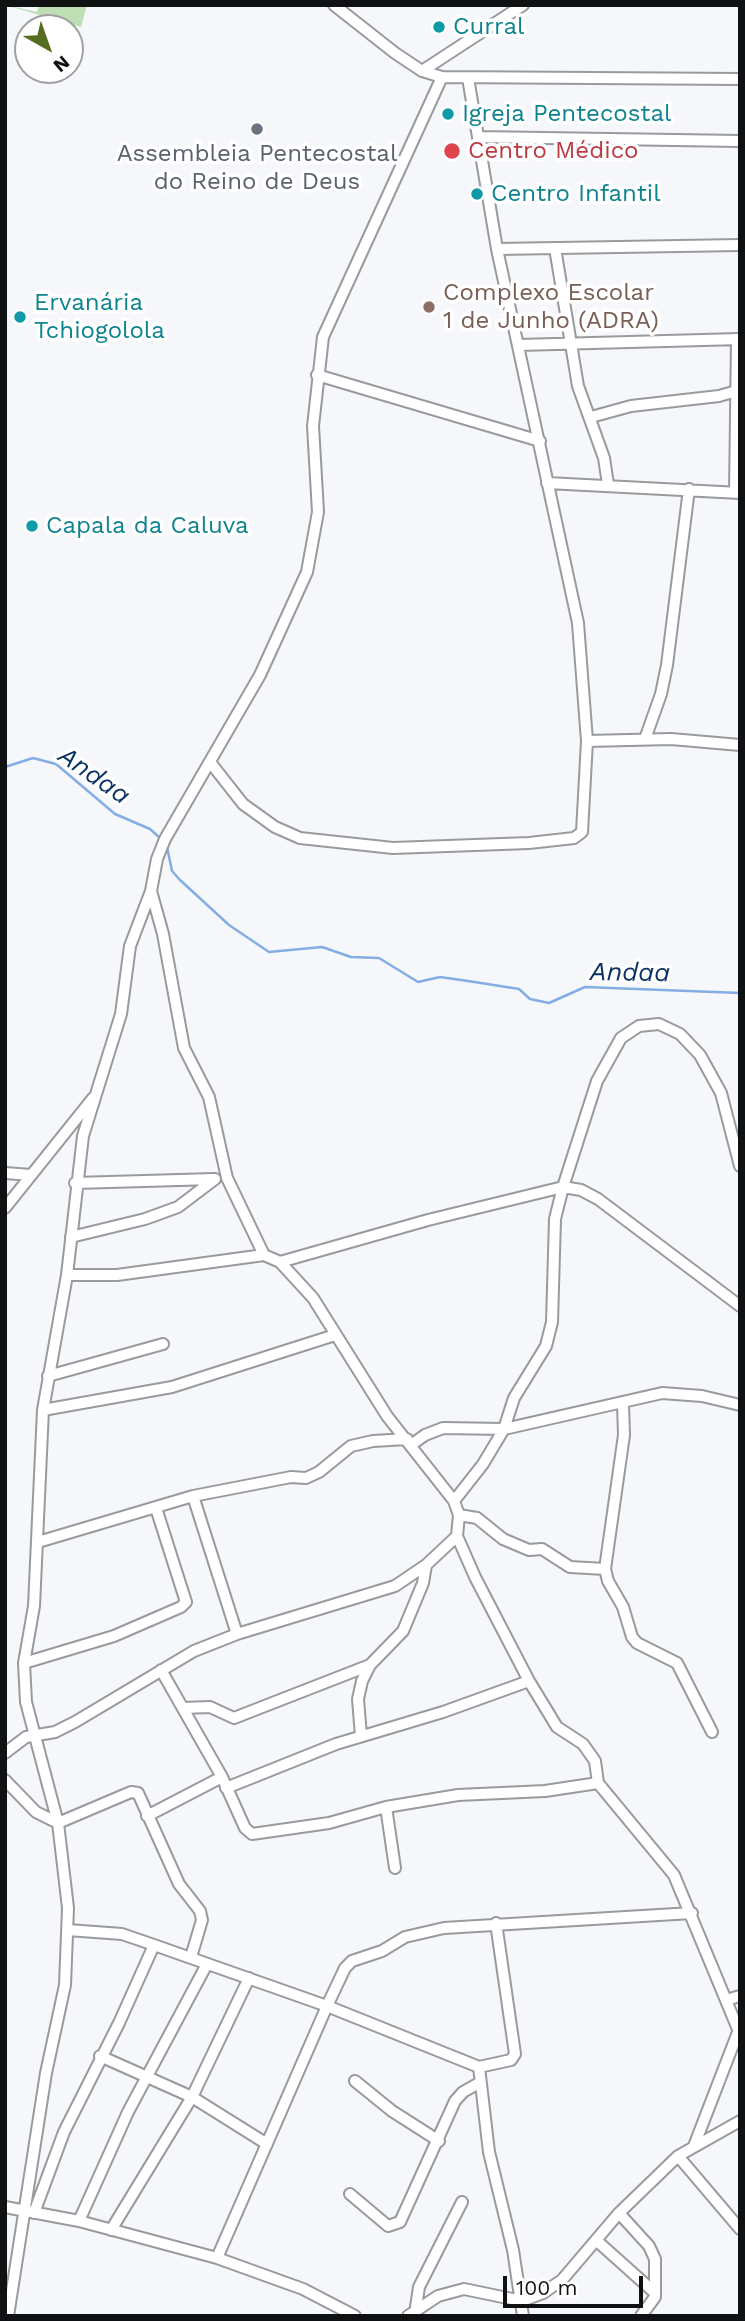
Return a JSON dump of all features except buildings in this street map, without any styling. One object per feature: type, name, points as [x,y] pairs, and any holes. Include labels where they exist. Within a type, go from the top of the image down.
[{"type":"street","points":[[334,5],[422,71],[443,77],[740,79]]},
{"type":"street","points":[[422,71],[523,5]]},
{"type":"street","points":[[8,2316],[30,2213],[46,2073],[65,1985],[68,1930],[58,1823],[26,1702],[24,1663],[33,1606],[38,1542],[43,1410],[67,1275],[75,1183],[83,1136],[100,1089],[121,1014],[130,946],[151,891],[157,859],[165,839],[260,675],[307,572],[317,512],[313,426],[323,337],[443,77]]},
{"type":"street","points":[[210,762],[243,804],[275,827],[300,838],[393,848],[517,844],[574,838],[582,832],[587,741],[579,623],[497,249],[468,78]]},
{"type":"street","points":[[478,138],[740,141]]},
{"type":"street","points":[[497,249],[740,245]]},
{"type":"street","points":[[555,248],[578,386],[604,458],[608,484]]},
{"type":"street","points":[[519,345],[739,339],[737,493],[547,482]]},
{"type":"street","points":[[317,375],[540,441]]},
{"type":"street","points":[[591,417],[631,406],[719,396],[738,390]]},
{"type":"street","points":[[645,739],[661,694],[667,665],[689,489]]},
{"type":"street","points":[[587,741],[645,739],[740,745]]},
{"type":"street","points":[[151,891],[163,934],[184,1048],[209,1097],[221,1178],[264,1255]]},
{"type":"street","points":[[454,1501],[483,1464],[504,1429],[514,1398],[546,1346],[552,1322],[552,1258],[563,1186],[597,1081],[612,1048],[621,1038],[639,1026],[659,1024],[680,1034],[699,1055],[721,1093],[740,1166]]},
{"type":"street","points":[[5,1208],[100,1089]]},
{"type":"street","points":[[5,1173],[31,1175]]},
{"type":"street","points":[[75,1183],[221,1178]]},
{"type":"street","points":[[71,1237],[145,1219],[178,1207],[221,1178]]},
{"type":"street","points":[[280,1262],[428,1220],[563,1186],[581,1190],[598,1199],[740,1306]]},
{"type":"street","points":[[67,1275],[117,1275],[264,1255],[280,1262],[313,1298],[387,1416],[454,1501],[459,1515],[457,1536],[475,1577],[529,1681],[557,1727],[583,1744],[595,1761],[598,1783],[674,1875],[692,1913],[739,2030],[694,2146]]},
{"type":"street","points":[[43,1410],[172,1387],[335,1335]]},
{"type":"street","points":[[48,1376],[163,1344]]},
{"type":"street","points":[[38,1542],[193,1496],[291,1477],[306,1478],[319,1472],[351,1446],[373,1441],[409,1442],[443,1428],[504,1429],[679,1393],[740,1405]]},
{"type":"street","points":[[623,1404],[624,1435],[605,1569],[632,1637],[637,1643],[677,1663],[712,1732]]},
{"type":"street","points":[[193,1496],[237,1634]]},
{"type":"street","points":[[24,1663],[114,1636],[181,1607],[186,1602],[156,1508]]},
{"type":"street","points":[[459,1515],[477,1518],[503,1539],[529,1550],[542,1549],[570,1567],[605,1569]]},
{"type":"street","points":[[5,1753],[26,1737],[55,1732],[75,1722],[194,1651],[237,1634],[395,1586],[426,1565],[457,1536]]},
{"type":"street","points":[[361,1736],[358,1699],[362,1681],[370,1665],[403,1630],[423,1583],[426,1565]]},
{"type":"street","points":[[183,1708],[210,1707],[234,1718],[370,1665]]},
{"type":"street","points":[[161,1670],[224,1783],[245,1828],[252,1834],[329,1823],[386,1807],[458,1795],[545,1791],[598,1783]]},
{"type":"street","points":[[147,1816],[224,1783],[361,1736],[443,1712],[529,1681]]},
{"type":"street","points":[[5,1780],[36,1812],[58,1823],[135,1791],[179,1884],[200,1911],[202,1920],[191,1957]]},
{"type":"street","points":[[386,1807],[395,1868]]},
{"type":"street","points":[[217,2258],[327,2006],[345,1968],[352,1961],[382,1951],[414,1934],[444,1927],[692,1913]]},
{"type":"street","points":[[68,1930],[122,1934],[327,2006],[479,2067],[511,2060],[514,2054],[496,1923]]},
{"type":"street","points":[[30,2213],[64,2132],[119,2023],[154,1945]]},
{"type":"street","points":[[79,2221],[146,2077],[206,1964]]},
{"type":"street","points":[[111,2230],[192,2097],[249,1978]]},
{"type":"street","points":[[726,2000],[740,1996]]},
{"type":"street","points":[[100,2056],[192,2097],[267,2144]]},
{"type":"street","points":[[479,2067],[489,2152],[523,2316]]},
{"type":"street","points":[[355,2081],[392,2111],[439,2141]]},
{"type":"street","points":[[350,2194],[388,2226],[395,2225],[404,2216],[455,2101],[463,2092],[479,2083]]},
{"type":"street","points":[[412,2312],[438,2296],[464,2289],[522,2301],[562,2280],[620,2213],[678,2156],[740,2121]]},
{"type":"street","points":[[678,2156],[740,2229]]},
{"type":"street","points":[[412,2312],[419,2287],[462,2202]]},
{"type":"street","points":[[5,2207],[79,2221],[217,2258],[303,2289],[355,2316]]},
{"type":"street","points":[[620,2213],[653,2252],[654,2297],[641,2316]]},
{"type":"street","points":[[597,2241],[654,2292]]},
{"type":"green space","points":[[5,5],[37,12],[39,5],[87,5],[84,16],[36,14]]},
{"type":"waterway","name":"Andaa","points":[[5,767],[33,758],[56,764],[115,814],[150,829],[160,838]]},
{"type":"waterway","name":"Andaa","points":[[167,847],[172,871],[180,880],[229,925],[269,952],[322,947],[351,957],[379,958],[418,982],[440,977],[519,989],[530,999],[549,1003],[585,987],[740,993]]},
{"type":"place","name":"Curral","points":[[439,27]]},
{"type":"place","name":"Igreja Pentecostal","points":[[448,114]]},
{"type":"place","name":"Assembleia Pentecostal do Reino de Deus","points":[[257,129]]},
{"type":"place","name":"Centro Médico","points":[[452,151]]},
{"type":"place","name":"Centro Infantil","points":[[477,194]]},
{"type":"place","name":"Complexo Escolar 1 de Junho (ADRA)","points":[[429,307]]},
{"type":"place","name":"Ervanária Tchiogolola","points":[[20,317]]},
{"type":"place","name":"Capala da Caluva","points":[[32,526]]}]
